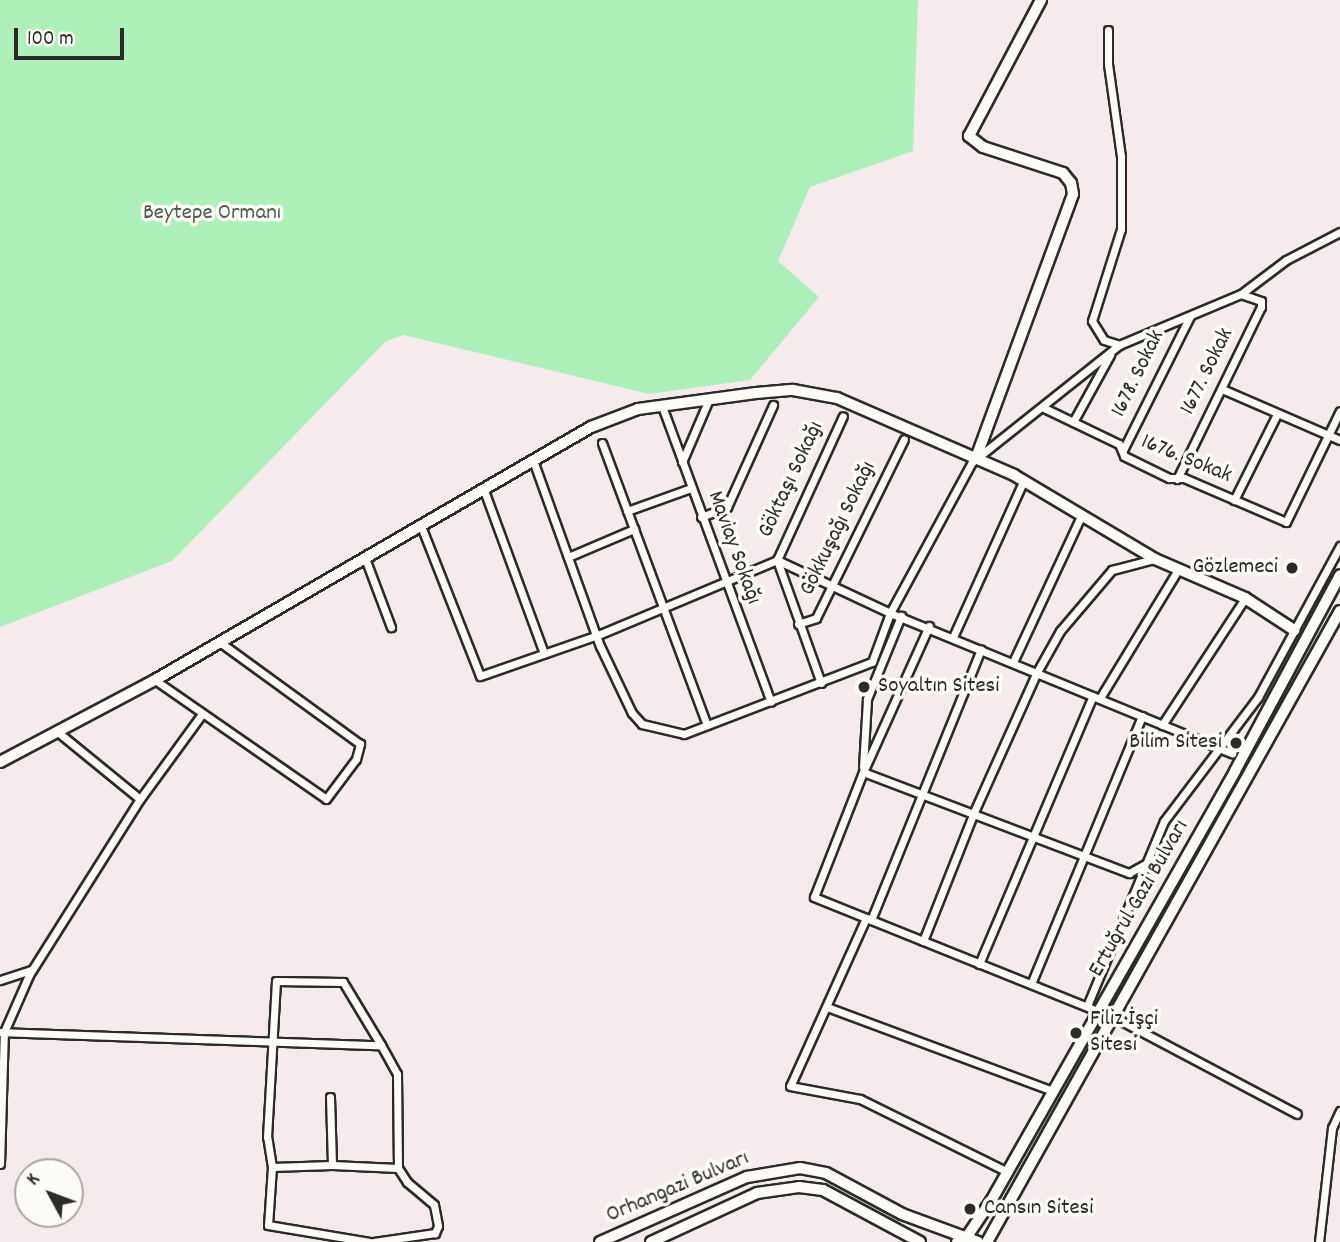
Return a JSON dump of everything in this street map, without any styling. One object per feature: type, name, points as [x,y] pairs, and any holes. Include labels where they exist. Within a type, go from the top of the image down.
[{"type":"main road","points":[[976,458],[1073,194],[1072,183],[1063,173],[983,147],[969,136],[1041,0]]},
{"type":"main road","points":[[0,762],[155,680],[218,641],[421,526],[485,493],[591,428],[638,409],[793,390],[827,396],[1024,480],[1083,513],[1155,559],[1245,598],[1294,630]]},
{"type":"main road","name":"Ertuğrul Gazi Bulvarı","points":[[962,1240],[1008,1172],[1251,743],[1340,575]]},
{"type":"main road","name":"Ertuğrul Gazi Bulvarı","points":[[986,1242],[1340,613]]},
{"type":"main road","name":"Orhangazi Bulvarı","points":[[602,1242],[619,1232],[747,1177],[800,1168],[825,1173],[902,1214],[962,1240],[978,1242]]},
{"type":"main road","name":"Orhangazi Bulvarı","points":[[651,1242],[757,1193],[799,1186],[823,1189],[920,1242]]},
{"type":"main road","points":[[619,1232],[629,1242]]},
{"type":"street","points":[[1108,30],[1122,218],[1092,321],[1104,340],[1116,348]]},
{"type":"street","points":[[534,463],[598,635],[632,713],[642,724],[684,734],[872,662],[890,613],[960,477],[976,458],[1116,348],[1241,294],[1286,260],[1340,232]]},
{"type":"street","name":"1677. Sokak","points":[[1177,479],[1261,307],[1261,301],[1241,294]]},
{"type":"street","name":"1678. Sokak","points":[[1123,450],[1190,315]]},
{"type":"street","points":[[1073,422],[1116,348]]},
{"type":"street","points":[[1222,389],[1340,440]]},
{"type":"street","points":[[682,463],[709,399]]},
{"type":"street","points":[[701,517],[727,507],[774,405]]},
{"type":"street","name":"Maviay Sokağı","points":[[662,406],[724,584],[771,702]]},
{"type":"street","name":"1676. Sokak","points":[[1042,407],[1123,450],[1125,456],[1286,522],[1327,435]]},
{"type":"street","points":[[1327,435],[1340,411]]},
{"type":"street","points":[[1234,500],[1277,414]]},
{"type":"street","name":"Göktaşı Sokağı","points":[[777,560],[843,416]]},
{"type":"street","name":"Gökkuşağı Sokağı","points":[[798,624],[817,618],[904,439]]},
{"type":"street","points":[[602,443],[707,725]]},
{"type":"street","points":[[953,636],[1024,480]]},
{"type":"street","points":[[627,510],[691,488]]},
{"type":"street","points":[[485,493],[544,653]]},
{"type":"street","points":[[1013,662],[1083,513]]},
{"type":"street","points":[[421,526],[480,676],[598,635],[777,560],[890,613],[929,626],[1232,753]]},
{"type":"street","points":[[568,556],[634,529]]},
{"type":"street","points":[[1087,1006],[1164,821],[1258,697],[1340,546]]},
{"type":"street","points":[[365,558],[391,627]]},
{"type":"street","points":[[923,941],[974,811],[1037,672],[1086,596],[1112,570],[1155,559]]},
{"type":"street","points":[[777,560],[821,683]]},
{"type":"street","points":[[979,964],[1097,697],[1179,568]]},
{"type":"street","points":[[1162,724],[1245,598]]},
{"type":"street","points":[[863,772],[867,699],[901,616]]},
{"type":"street","points":[[929,626],[863,772],[814,897],[1098,1011]]},
{"type":"street","points":[[155,680],[322,799],[326,799],[361,751],[360,744],[218,641]]},
{"type":"street","points":[[981,649],[925,792],[790,1086],[860,1099],[1008,1172]]},
{"type":"street","points":[[0,1164],[2,1032],[32,969],[140,799],[202,714]]},
{"type":"street","points":[[1031,984],[1142,716]]},
{"type":"street","points":[[59,733],[140,799]]},
{"type":"street","points":[[1232,753],[1251,743]]},
{"type":"street","points":[[1232,753],[1235,771]]},
{"type":"street","points":[[863,772],[925,792],[1129,873],[1145,864]]},
{"type":"street","points":[[0,980],[32,969]]},
{"type":"street","points":[[272,1167],[267,1137],[272,993],[276,981],[282,978],[343,982],[397,1074],[398,1168],[407,1182],[430,1198],[438,1226],[435,1233],[372,1242],[272,1229],[268,1171],[272,1167],[332,1164],[398,1168]]},
{"type":"street","points":[[827,1007],[1053,1091]]},
{"type":"street","points":[[1112,1016],[1297,1114]]},
{"type":"street","points":[[2,1032],[270,1045],[382,1045]]},
{"type":"street","points":[[330,1097],[332,1164]]},
{"type":"street","points":[[1319,1242],[1332,1128],[1340,1111]]},
{"type":"green space","name":"Beytepe Ormanı","points":[[0,0],[918,0],[913,151],[810,187],[778,261],[819,297],[750,380],[649,394],[404,335],[386,341],[172,561],[0,627]]},
{"type":"place","name":"Gözlemeci","points":[[1292,568]]},
{"type":"place","name":"Soyaltın Sitesi","points":[[864,687]]},
{"type":"place","name":"Bilim Sitesi","points":[[1236,743]]},
{"type":"place","name":"Filiz İşçi Sitesi","points":[[1076,1033]]},
{"type":"place","name":"Cansın Sitesi","points":[[970,1209]]}]
